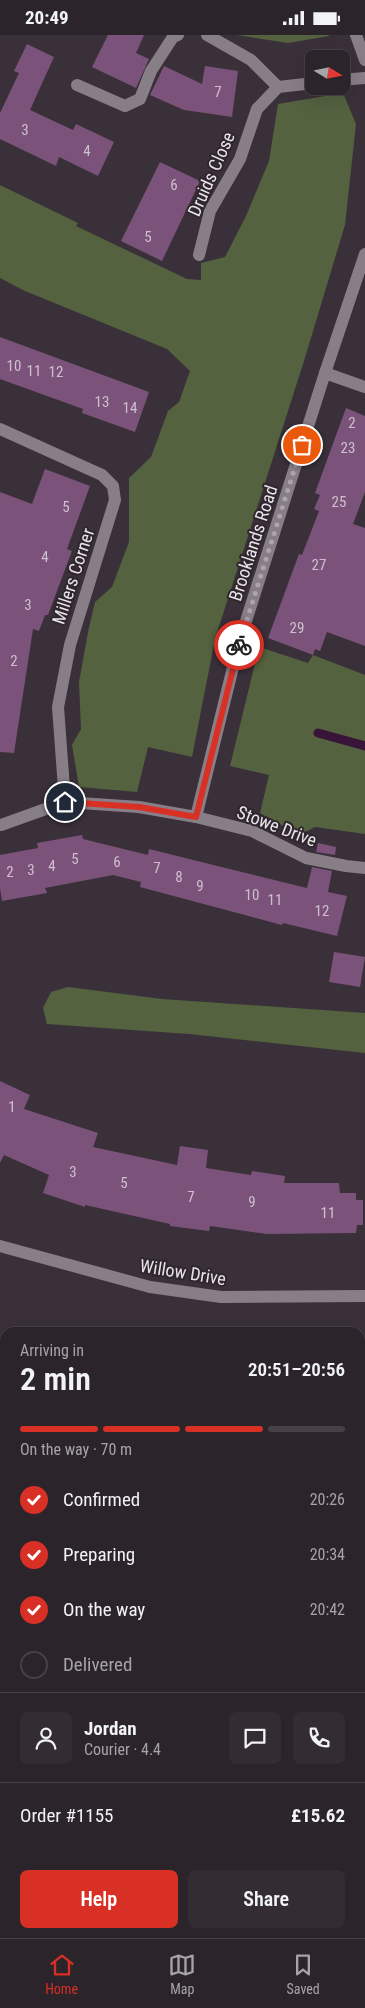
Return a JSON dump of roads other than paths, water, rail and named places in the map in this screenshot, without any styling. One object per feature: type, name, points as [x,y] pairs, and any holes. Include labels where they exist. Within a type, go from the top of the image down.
[{"type":"street","points":[[77,85],[126,105],[140,99],[151,71],[173,37],[178,35]]},
{"type":"street","points":[[207,35],[251,60],[278,87],[305,84]]},
{"type":"street","points":[[356,35],[365,60]]},
{"type":"street","points":[[350,79],[365,78]]},
{"type":"street","name":"Druids Close","points":[[199,255],[210,211],[240,159],[257,109],[278,87]]},
{"type":"street","name":"Brooklands Road","points":[[196,817],[239,643],[365,254]]},
{"type":"street","points":[[325,373],[365,387]]},
{"type":"street","name":"Millers Corner","points":[[0,429],[102,475],[113,486],[115,500],[70,645],[58,707],[65,802]]},
{"type":"street","name":"Stowe Drive","points":[[1,825],[65,802],[139,807],[196,817],[252,831],[306,857],[346,866],[365,868]]},
{"type":"street","name":"Willow Drive","points":[[0,1246],[150,1287],[220,1297],[365,1295]]},
{"type":"waterway","points":[[318,733],[365,746]]}]
